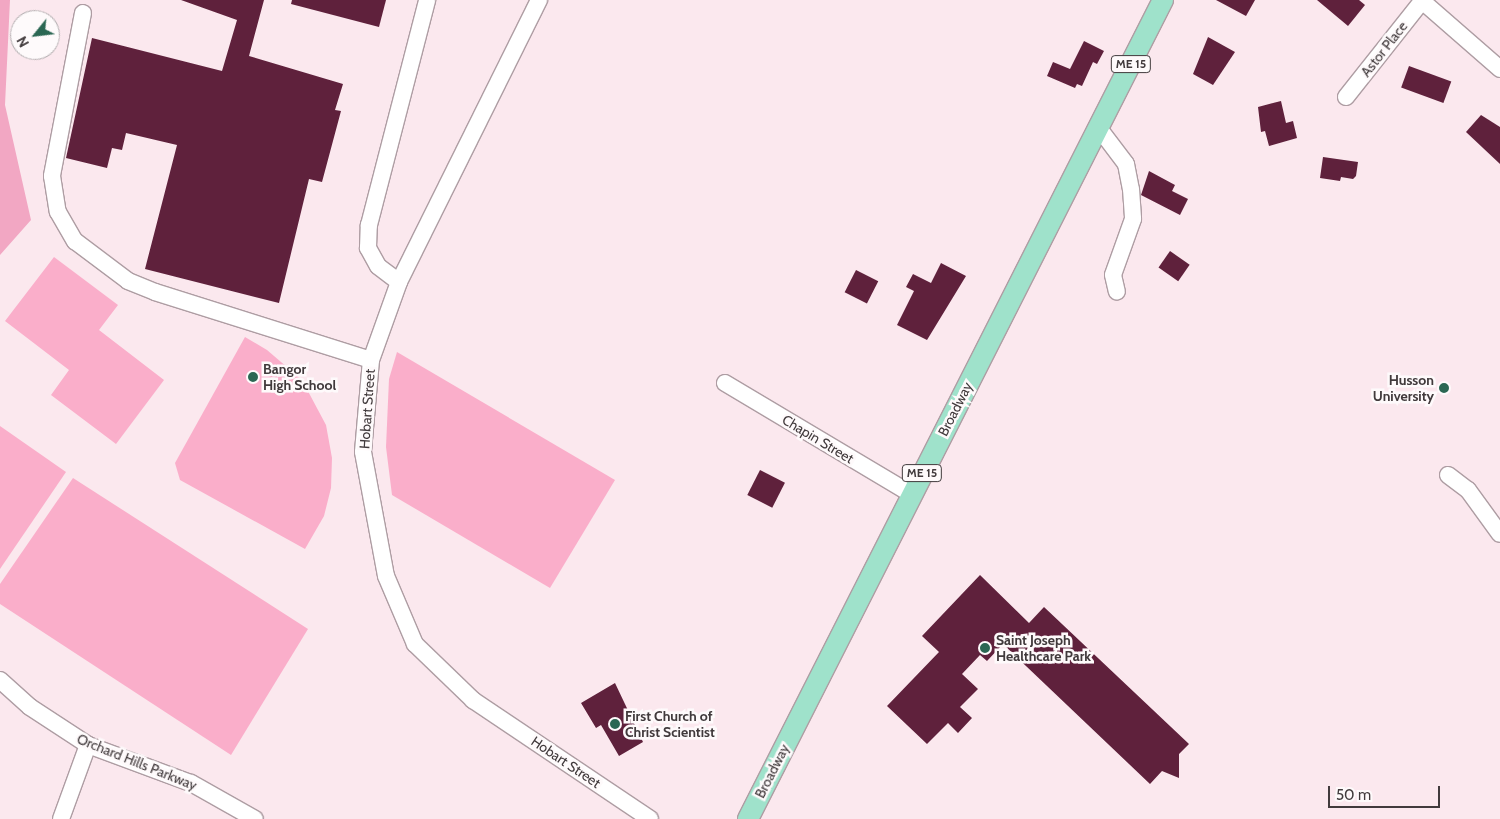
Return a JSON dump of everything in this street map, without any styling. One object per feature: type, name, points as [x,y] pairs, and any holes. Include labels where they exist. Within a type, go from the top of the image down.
[{"type":"main road","name":"Broadway","points":[[748,819],[911,494],[1163,0]]},
{"type":"street","points":[[400,282],[378,266],[368,248],[369,226],[428,0]]},
{"type":"street","name":"Hobart Street","points":[[539,0],[400,282],[371,360],[363,452],[386,576],[414,644],[473,700],[650,819]]},
{"type":"street","points":[[1421,0],[1500,69]]},
{"type":"street","name":"Astor Place","points":[[1346,97],[1421,0]]},
{"type":"street","points":[[83,13],[52,176],[58,212],[75,241],[128,281],[155,292],[371,360]]},
{"type":"street","points":[[1098,127],[1126,164],[1131,190],[1133,219],[1113,275],[1117,292]]},
{"type":"street","name":"Chapin Street","points":[[725,383],[911,494]]},
{"type":"street","points":[[1448,475],[1464,485],[1500,534]]},
{"type":"street","name":"Orchard Hills Parkway","points":[[0,680],[53,724],[88,744],[191,782],[255,819]]},
{"type":"street","points":[[61,819],[88,744]]},
{"type":"shaded area","points":[[0,0],[10,0],[5,105],[31,220],[0,255]]},
{"type":"shaded area","points":[[54,257],[118,305],[99,330],[164,380],[116,444],[51,395],[69,370],[5,321]]},
{"type":"shaded area","points":[[245,337],[267,350],[302,380],[326,425],[332,458],[331,488],[324,516],[305,549],[180,480],[175,463]]},
{"type":"shaded area","points":[[397,352],[615,480],[550,588],[392,495],[386,447],[389,379]]},
{"type":"shaded area","points":[[0,426],[66,472],[0,569]]},
{"type":"shaded area","points":[[73,478],[308,629],[231,755],[0,604],[0,584]]},
{"type":"building","points":[[181,0],[264,0],[249,56],[343,84],[335,110],[341,111],[322,182],[309,179],[279,303],[145,269],[177,145],[126,133],[122,150],[112,148],[107,168],[66,158],[92,38],[222,71],[237,20]]},
{"type":"building","points":[[292,0],[386,0],[379,27],[291,4]]},
{"type":"building","points":[[1216,0],[1255,0],[1246,16]]},
{"type":"building","points":[[1317,0],[1359,0],[1365,5],[1348,26]]},
{"type":"building","points":[[1208,37],[1235,52],[1213,85],[1193,74]]},
{"type":"building","points":[[1084,41],[1104,51],[1097,64],[1093,62],[1082,86],[1077,84],[1075,88],[1047,76],[1053,62],[1070,69]]},
{"type":"building","points":[[1409,66],[1451,81],[1443,103],[1401,88]]},
{"type":"building","points":[[1281,101],[1286,123],[1293,121],[1297,138],[1269,146],[1265,131],[1261,132],[1258,107]]},
{"type":"building","points":[[1481,115],[1500,127],[1500,164],[1466,132]]},
{"type":"building","points":[[1323,157],[1358,162],[1356,176],[1353,179],[1341,177],[1340,181],[1320,178]]},
{"type":"building","points":[[1149,171],[1175,185],[1172,191],[1188,199],[1180,215],[1141,195]]},
{"type":"building","points":[[1170,251],[1190,265],[1178,281],[1159,267]]},
{"type":"building","points":[[941,263],[966,276],[927,340],[897,325],[914,291],[906,287],[913,274],[931,283]]},
{"type":"building","points":[[856,270],[878,281],[867,304],[845,292]]},
{"type":"building","points":[[760,470],[785,483],[772,508],[747,495]]},
{"type":"building","points":[[980,575],[1029,623],[1044,607],[1189,744],[1179,754],[1179,778],[1162,771],[1150,784],[1003,644],[987,661],[980,655],[962,674],[978,689],[960,707],[972,718],[958,733],[948,723],[927,744],[887,706],[939,652],[922,636]]},
{"type":"building","points":[[615,683],[643,742],[619,756],[601,725],[596,728],[581,703]]},
{"type":"place","name":"Bangor High School","points":[[253,377]]},
{"type":"place","name":"Husson University","points":[[1444,388]]},
{"type":"place","name":"Saint Joseph Healthcare Park","points":[[985,648]]},
{"type":"place","name":"First Church of Christ Scientist","points":[[615,724]]}]
